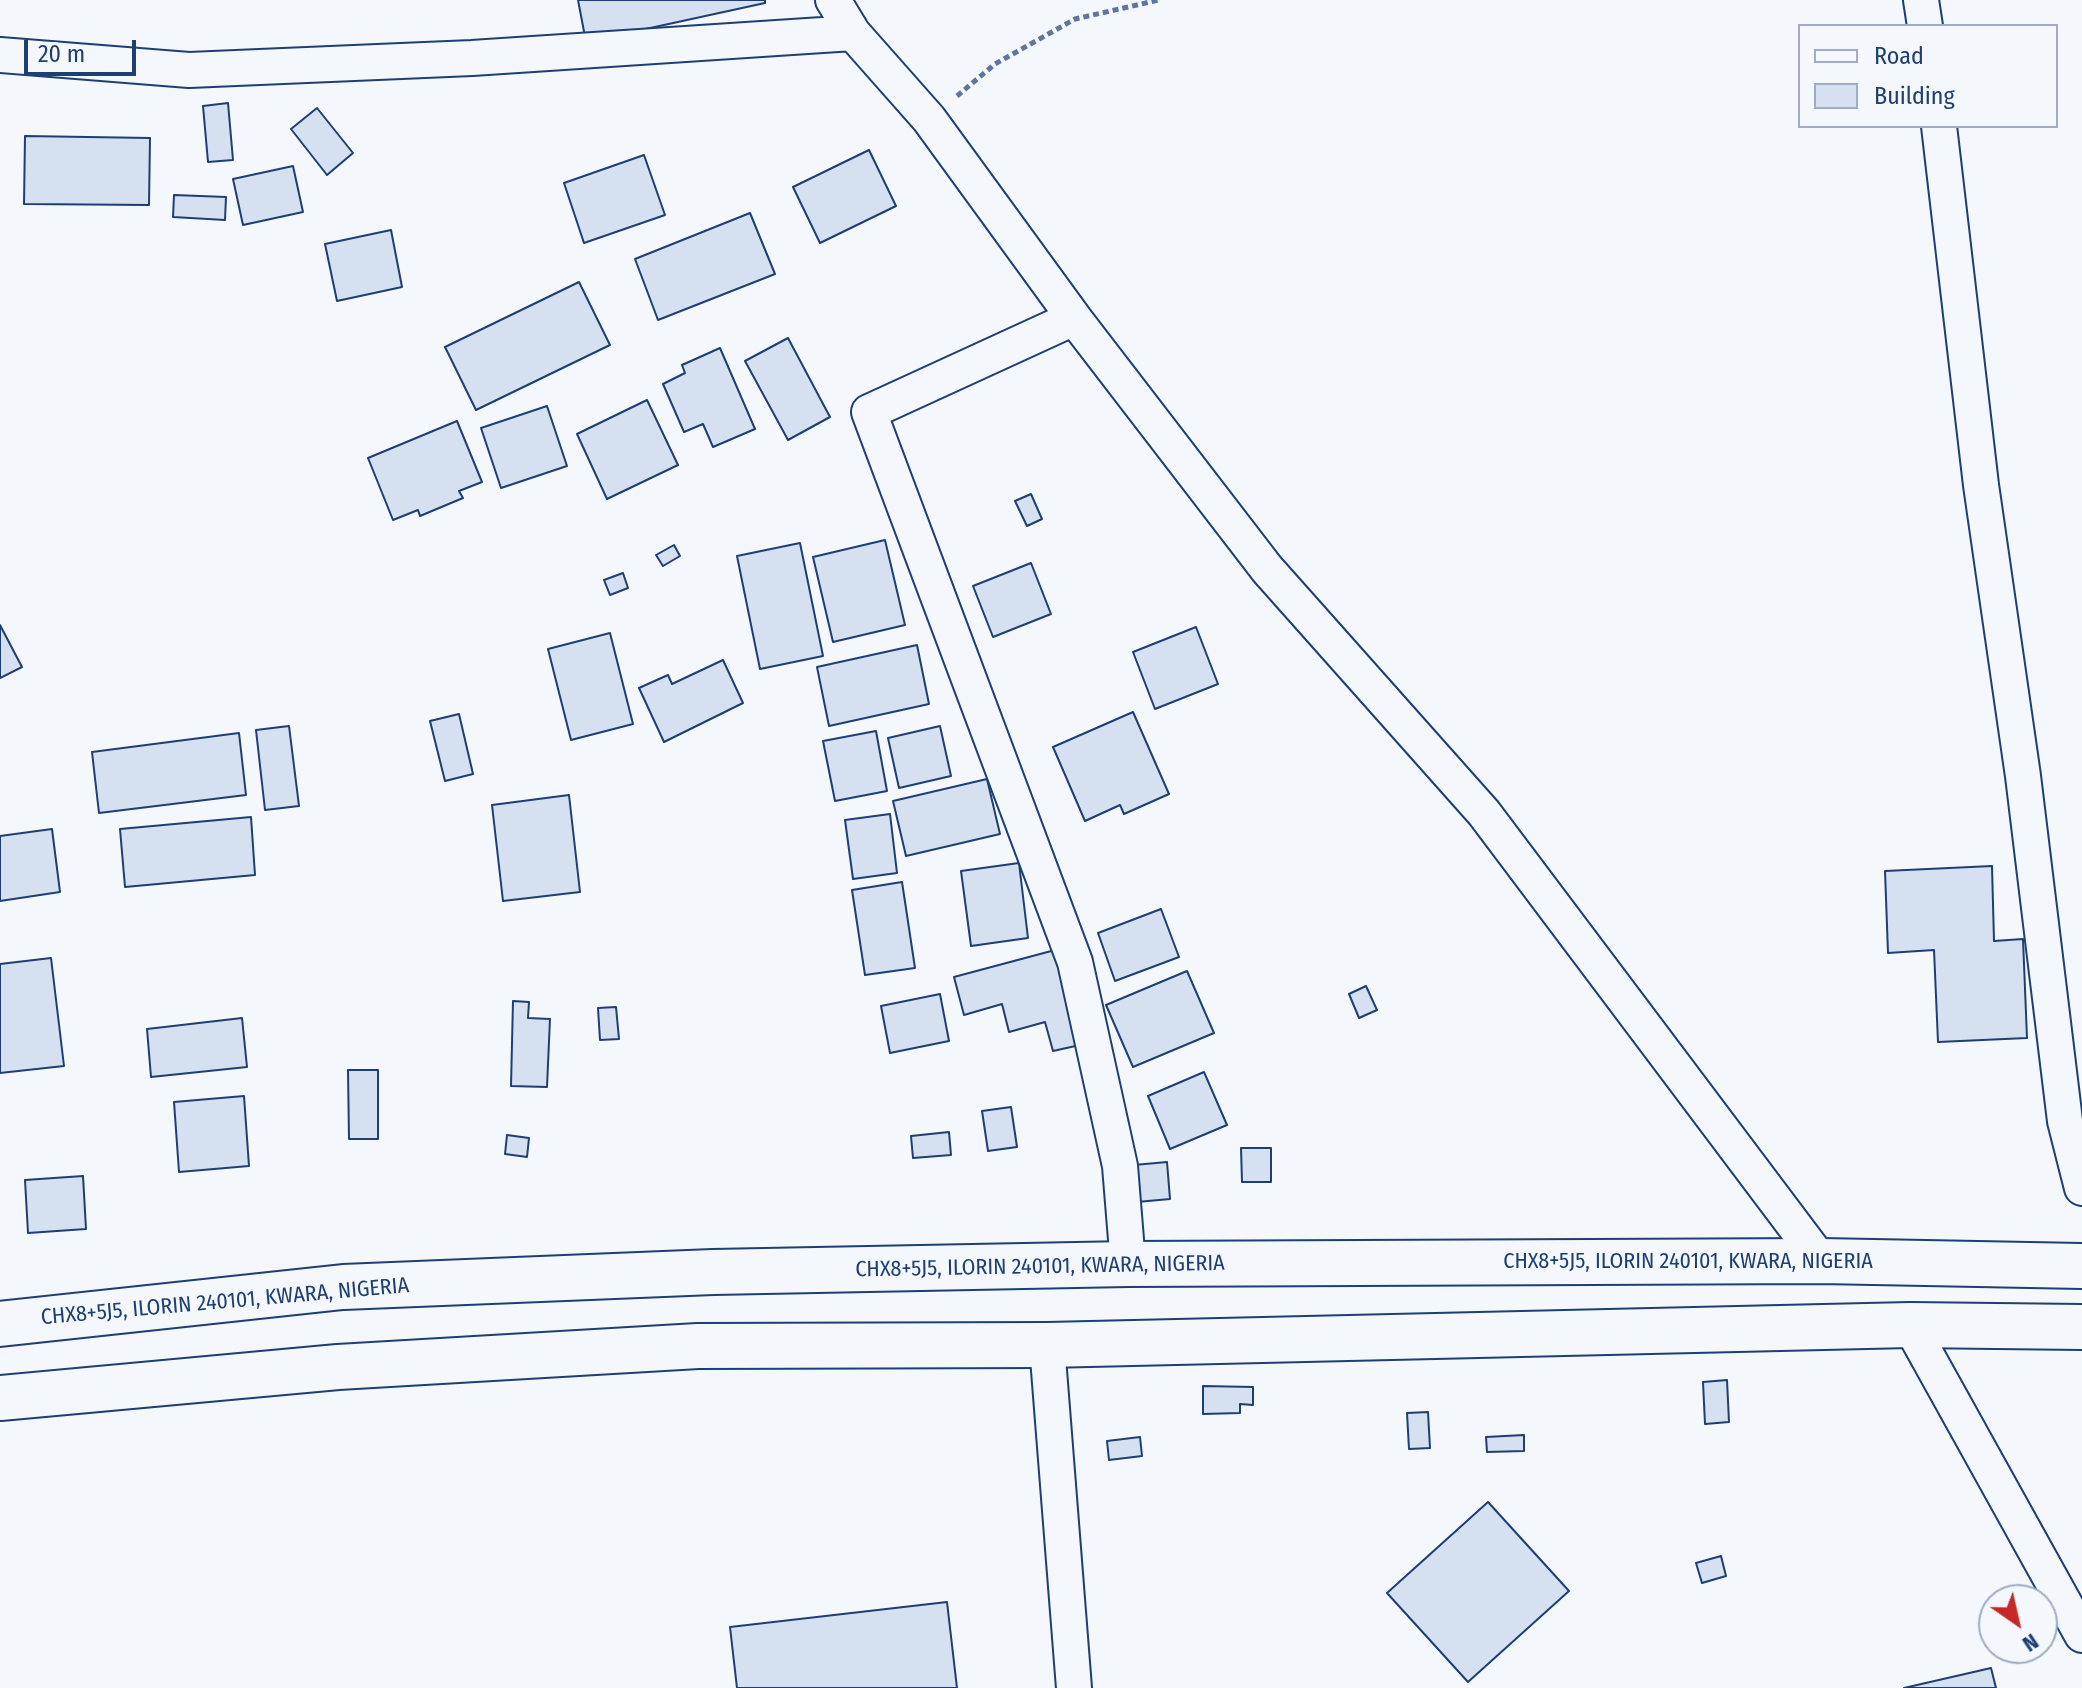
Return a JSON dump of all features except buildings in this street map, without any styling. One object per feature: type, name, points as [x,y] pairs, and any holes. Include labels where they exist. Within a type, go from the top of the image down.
[{"type":"main road","name":"CHX8+5J5, ILORIN 240101, KWARA, NIGERIA","points":[[0,1324],[343,1287],[713,1272],[1128,1264],[1821,1261],[2082,1266]]},
{"type":"main road","points":[[0,1398],[338,1367],[698,1346],[1047,1345],[1910,1325],[2082,1327]]},
{"type":"street","points":[[833,0],[853,33],[929,119],[1074,318],[1267,569],[1484,813],[1821,1261]]},
{"type":"street","points":[[1921,0],[1925,24]]},
{"type":"street","points":[[0,55],[189,70],[444,60],[853,33]]},
{"type":"street","points":[[1939,128],[1981,485],[2023,776],[2065,1121],[2082,1188]]},
{"type":"street","points":[[1074,318],[869,412],[1075,962],[1120,1166],[1128,1264]]},
{"type":"street","points":[[1910,1325],[2082,1635]]},
{"type":"street","points":[[1047,1345],[1074,1688]]},
{"type":"path","points":[[929,119],[995,64],[1075,19],[1159,0]]}]
